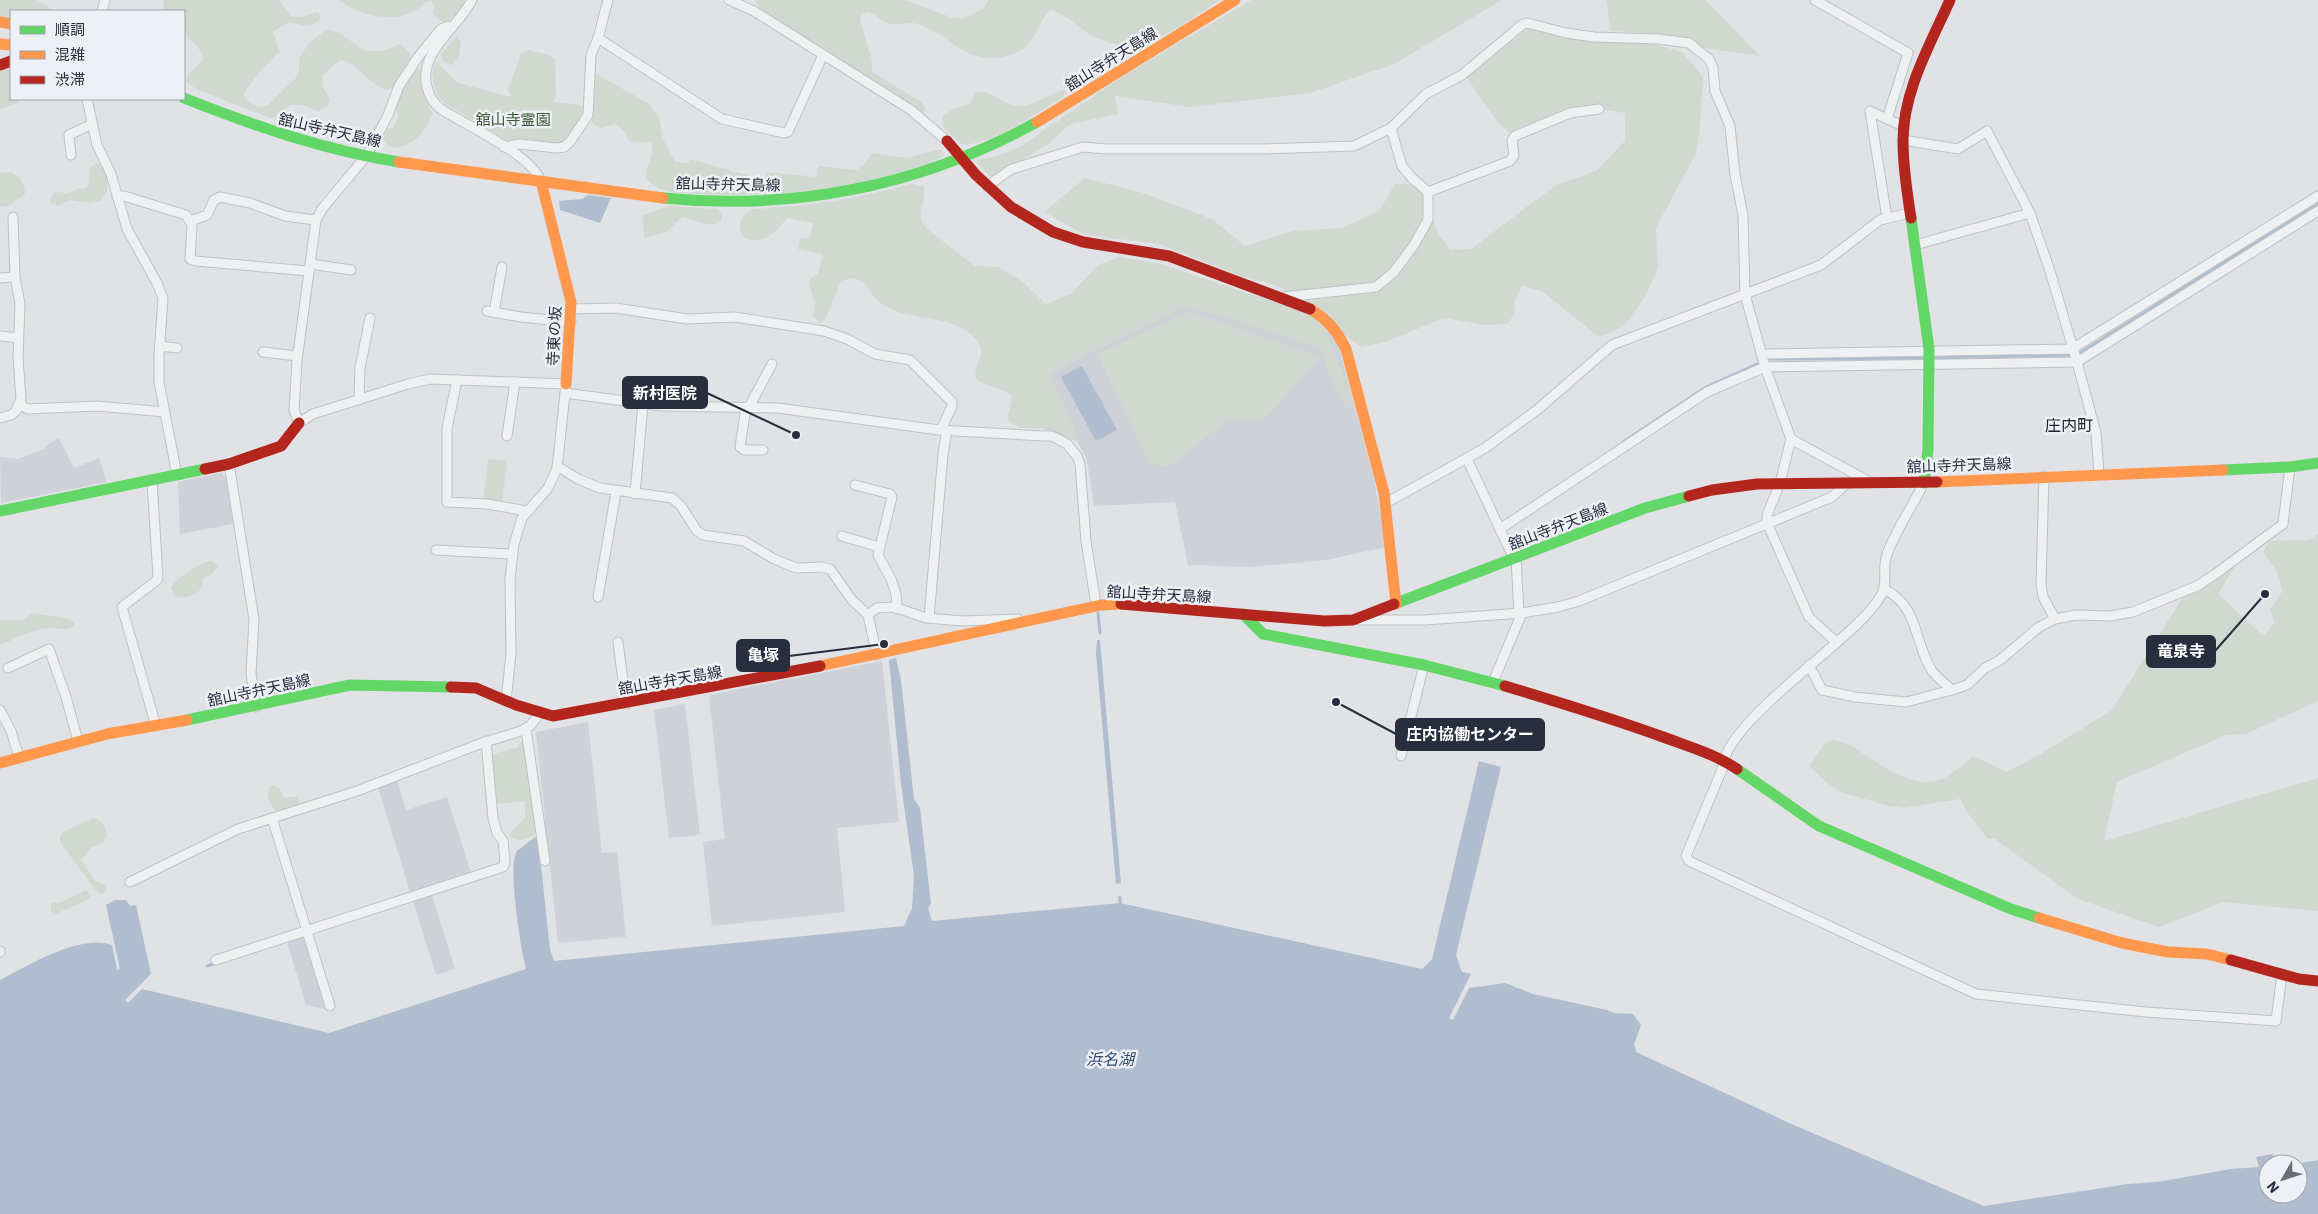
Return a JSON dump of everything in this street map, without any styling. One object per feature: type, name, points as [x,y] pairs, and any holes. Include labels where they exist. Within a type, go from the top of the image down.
[{"type":"main road","name":"舘山寺弁天島線","points":[[185,98],[283,136],[327,148],[367,155],[661,198],[730,202],[775,201],[820,196],[888,183],[953,162],[1015,135],[1235,0]]},
{"type":"main road","points":[[1924,483],[1928,450],[1929,358],[1910,213],[1903,140],[1908,103],[1917,73],[1950,0]]},
{"type":"main road","points":[[947,141],[987,186],[1036,223],[1067,238],[1170,256],[1281,297],[1318,314],[1332,326],[1342,341],[1386,503],[1396,604]]},
{"type":"main road","name":"寺東の坂","points":[[541,181],[570,293],[571,322],[565,388]]},
{"type":"main road","points":[[0,511],[229,464],[281,446],[299,423]]},
{"type":"main road","name":"舘山寺弁天島線","points":[[0,763],[78,741],[256,707],[362,684],[476,688],[540,713],[560,716],[876,655],[979,626],[1028,621],[1096,605],[1124,604],[1324,621],[1353,620],[1667,501],[1719,489],[1780,482],[1924,483],[2044,476],[2290,467],[2318,463]]},
{"type":"main road","points":[[1244,614],[1263,634],[1424,666],[1493,682],[1607,717],[1723,760],[1819,826],[2011,909],[2122,944],[2168,952],[2207,954],[2299,979],[2318,981]]},
{"type":"street","points":[[472,0],[431,54],[426,66],[425,78],[430,98],[441,110],[504,147],[528,164],[541,181]]},
{"type":"street","points":[[504,147],[519,144],[557,148],[570,142],[588,115],[591,55],[598,38],[608,0]]},
{"type":"street","points":[[729,0],[754,11],[916,114],[947,141]]},
{"type":"street","points":[[1815,0],[1908,53],[1887,119]]},
{"type":"street","points":[[987,186],[1012,169],[1083,146],[1106,149],[1354,146],[1391,128],[1426,94],[1462,75],[1523,24],[1527,23],[1566,33],[1594,37],[1658,39],[1689,43],[1709,59],[1713,68],[1715,91],[1730,126],[1735,175],[1743,215],[1745,294],[1765,367],[1792,439],[1780,482],[1766,515],[1767,523],[1809,617],[1836,642]]},
{"type":"street","points":[[452,28],[448,26],[441,29],[418,57],[399,86],[388,114],[367,155],[322,209],[316,220],[297,356],[294,410],[299,423],[313,414],[422,380],[457,380],[515,382],[565,388],[643,404],[786,408],[944,430],[1052,436],[1073,449],[1080,464],[1086,541],[1096,605]]},
{"type":"street","points":[[598,38],[722,119],[784,133],[791,129],[823,55]]},
{"type":"street","points":[[87,100],[98,145],[111,174],[130,236],[161,290],[163,306],[159,382],[177,475]]},
{"type":"street","points":[[1428,192],[1510,161],[1514,156],[1512,140],[1515,136],[1570,113],[1599,109]]},
{"type":"street","points":[[1887,218],[1870,111],[1905,127]]},
{"type":"street","points":[[71,155],[69,135],[92,124]]},
{"type":"street","points":[[1281,297],[1376,287],[1394,272],[1414,245],[1428,220],[1428,192],[1402,166],[1391,128]]},
{"type":"street","points":[[1903,140],[1958,149],[1987,131],[2030,213],[2050,271],[2096,433],[2099,474]]},
{"type":"street","points":[[117,196],[124,196],[181,213],[190,220],[192,225],[190,259],[195,261],[351,270]]},
{"type":"street","points":[[1500,529],[1707,392],[1765,367],[2072,349],[2318,196]]},
{"type":"street","points":[[190,220],[207,215],[214,200],[220,197],[250,203],[285,216],[316,220]]},
{"type":"street","points":[[1762,354],[2077,362],[2318,211]]},
{"type":"street","points":[[1386,503],[1466,459],[1537,410],[1612,345],[1821,266],[1880,220],[1910,213]]},
{"type":"street","points":[[1915,245],[2030,213]]},
{"type":"street","points":[[0,418],[11,415],[20,405],[18,338],[20,304],[15,277],[13,216]]},
{"type":"street","points":[[502,267],[490,312],[571,322]]},
{"type":"street","points":[[0,278],[15,277]]},
{"type":"street","points":[[571,309],[616,308],[687,319],[735,317],[832,333],[875,354],[906,359],[914,363],[952,402],[944,430],[929,618]]},
{"type":"street","points":[[359,400],[360,368],[370,318]]},
{"type":"street","points":[[0,336],[18,338]]},
{"type":"street","points":[[160,346],[177,348]]},
{"type":"street","points":[[263,352],[297,356]]},
{"type":"street","points":[[763,450],[744,450],[740,447],[748,407],[772,364]]},
{"type":"street","points":[[457,380],[447,428],[447,502],[527,511]]},
{"type":"street","points":[[508,436],[515,382]]},
{"type":"street","name":"寺東の坂","points":[[506,701],[510,654],[509,605],[512,554],[518,526],[527,511],[548,488],[557,466],[565,388]]},
{"type":"street","points":[[635,494],[643,404]]},
{"type":"street","points":[[20,405],[28,409],[97,406],[165,412]]},
{"type":"street","points":[[1792,439],[1871,483]]},
{"type":"street","points":[[1466,459],[1515,558],[1520,613],[1493,682]]},
{"type":"street","points":[[229,464],[254,619],[251,673],[256,707]]},
{"type":"street","points":[[557,466],[589,484],[616,492],[672,498],[681,506],[697,530],[703,535],[744,541],[774,559],[796,568],[821,567],[830,570],[852,600],[868,615],[876,655]]},
{"type":"street","points":[[1809,665],[1822,690],[1855,697],[1906,702],[1967,685],[1984,668],[2000,660],[2039,627],[2055,619],[2076,615],[2110,616],[2133,612],[2197,586],[2214,575],[2283,524],[2290,467]]},
{"type":"street","points":[[2044,476],[2041,584],[2043,598],[2055,619]]},
{"type":"street","points":[[152,480],[158,577],[154,583],[122,607],[156,726]]},
{"type":"street","points":[[1353,620],[1426,620],[1520,613],[1569,604],[1832,498],[1848,482]]},
{"type":"street","points":[[1924,483],[1887,554],[1883,572],[1884,589],[1864,617],[1788,683],[1735,738],[1723,760],[1723,767],[1686,856],[1689,861],[1976,994],[2146,1012],[2276,1021],[2282,974]]},
{"type":"street","points":[[855,485],[890,494],[892,497],[879,547],[879,559],[891,579],[896,594],[897,608]]},
{"type":"street","points":[[598,597],[616,492]]},
{"type":"street","points":[[842,536],[879,547]]},
{"type":"street","points":[[436,550],[512,554]]},
{"type":"street","points":[[1884,589],[1893,593],[1916,626],[1932,672],[1952,690]]},
{"type":"street","points":[[868,615],[877,608],[897,608],[929,618],[979,626]]},
{"type":"street","points":[[618,642],[626,704]]},
{"type":"street","points":[[8,668],[49,649],[66,697],[78,741]]},
{"type":"street","points":[[1401,756],[1424,666]]},
{"type":"street","points":[[0,710],[20,757]]},
{"type":"street","points":[[130,882],[230,832],[358,791],[486,741],[526,729],[540,713]]},
{"type":"street","points":[[526,729],[544,861]]},
{"type":"street","points":[[216,960],[503,867],[505,862],[503,841],[497,833],[493,818],[486,741]]},
{"type":"street","points":[[272,818],[330,1006]]},
{"type":"shaded area","points":[[1260,296],[1326,329],[1338,344],[1374,479],[1386,547],[1326,560],[1252,567],[1188,565],[1175,502],[1094,506],[1087,460],[1077,441],[1042,428],[1047,356],[1196,301]]},
{"type":"shaded area","points":[[59,438],[74,468],[99,458],[107,482],[1,503],[0,457],[18,459],[45,449],[45,446]]},
{"type":"shaded area","points":[[220,473],[226,477],[233,524],[180,534],[178,482]]},
{"type":"shaded area","points":[[882,661],[899,822],[837,828],[845,912],[712,926],[703,842],[725,839],[709,695]]},
{"type":"shaded area","points":[[685,704],[700,835],[669,838],[654,710]]},
{"type":"shaded area","points":[[588,722],[602,853],[617,852],[626,937],[558,943],[536,732]]},
{"type":"shaded area","points":[[397,780],[406,810],[447,797],[472,876],[411,895],[378,787]]},
{"type":"shaded area","points":[[432,895],[455,969],[436,975],[413,901]]},
{"type":"shaded area","points":[[306,936],[328,1009],[306,1005],[287,942]]},
{"type":"green space","points":[[0,0],[37,0],[52,10],[10,10],[10,19],[0,17]]},
{"type":"green space","points":[[164,0],[279,0],[292,17],[302,17],[317,12],[320,14],[321,17],[314,24],[307,26],[290,22],[273,31],[279,52],[262,69],[243,94],[247,101],[261,107],[268,105],[296,78],[299,73],[299,58],[309,43],[323,32],[331,30],[341,34],[365,51],[382,51],[401,44],[412,60],[396,85],[389,90],[375,84],[351,64],[340,60],[323,75],[322,85],[330,100],[328,106],[318,111],[302,105],[290,105],[280,116],[270,118],[196,89],[185,81],[204,58],[198,47],[185,34],[185,10],[163,10]]},
{"type":"green space","points":[[339,0],[464,0],[465,2],[454,17],[445,22],[435,15],[433,11],[435,7],[431,1],[406,15],[386,17],[365,14]]},
{"type":"green space","points":[[755,0],[904,0],[953,18],[963,19],[984,8],[989,0],[1220,0],[1166,35],[1132,46],[1116,45],[1096,37],[1052,10],[1047,13],[1033,38],[1022,50],[997,58],[971,54],[940,35],[917,24],[890,24],[866,12],[861,16],[860,21],[872,60],[872,72],[921,102],[925,107],[924,113],[768,15],[759,7]]},
{"type":"green space","points":[[1251,0],[1502,0],[1394,64],[1310,93],[1190,107],[1115,96],[1118,114],[1070,124],[1046,146],[991,177],[977,163],[977,160],[998,156],[1020,147],[1120,78]]},
{"type":"green space","points":[[1606,0],[1705,0],[1760,56],[1705,48],[1663,34],[1611,31]]},
{"type":"green space","points":[[1534,24],[1634,39],[1682,52],[1703,77],[1700,128],[1696,153],[1656,228],[1658,268],[1645,297],[1623,327],[1599,337],[1543,292],[1522,285],[1514,303],[1515,314],[1507,324],[1485,325],[1444,318],[1385,342],[1361,347],[1281,287],[1241,276],[1159,244],[1086,235],[1044,212],[1085,178],[1143,193],[1212,219],[1245,246],[1293,231],[1342,228],[1379,211],[1395,184],[1418,184],[1439,235],[1450,250],[1471,249],[1556,185],[1596,171],[1625,141],[1625,113],[1599,109],[1561,117],[1515,136],[1499,124],[1466,77]]},
{"type":"green space","points":[[457,36],[461,42],[459,56],[454,64],[451,65],[443,61],[441,54]]},
{"type":"green space","name":"舘山寺霊園","points":[[528,50],[549,55],[555,59],[556,97],[553,102],[586,106],[586,115],[563,144],[505,139],[447,105],[439,98],[432,72],[436,61],[458,83],[511,97],[508,90],[521,53]]},
{"type":"green space","points":[[10,66],[10,100],[20,100],[17,103],[0,109],[0,70]]},
{"type":"green space","points":[[417,67],[420,71],[423,94],[433,114],[426,127],[410,143],[404,146],[390,147],[382,138],[388,129],[393,128],[399,114],[395,109],[402,87]]},
{"type":"green space","points":[[596,74],[648,103],[659,117],[663,139],[675,162],[688,163],[690,159],[764,180],[767,172],[817,177],[818,166],[856,170],[864,164],[872,153],[907,158],[940,149],[944,154],[938,160],[887,176],[808,191],[727,195],[681,193],[663,190],[652,184],[646,175],[652,154],[651,143],[629,141],[623,130],[615,124],[601,128],[593,124],[591,116],[594,75]]},
{"type":"green space","points":[[1064,90],[1067,91],[1062,98],[1027,120],[984,141],[961,144],[943,127],[943,116],[955,108],[969,105],[976,92],[988,93],[1020,106],[1030,104]]},
{"type":"green space","points":[[96,163],[102,168],[107,182],[107,191],[102,200],[90,203],[69,200],[58,206],[51,203],[50,199],[55,192],[67,193],[86,188],[89,184],[90,168]]},
{"type":"green space","points":[[11,172],[21,181],[25,194],[8,206],[0,207],[0,173]]},
{"type":"green space","points":[[912,184],[924,186],[921,217],[926,228],[975,266],[998,267],[1023,282],[1046,304],[1071,294],[1098,265],[1120,257],[1161,264],[1312,315],[1326,329],[1355,407],[1347,408],[1338,394],[1328,372],[1322,349],[1211,313],[1182,307],[1050,374],[1076,431],[1077,441],[1052,428],[1020,428],[1009,421],[1008,416],[1012,396],[1003,390],[984,384],[976,378],[975,373],[981,356],[981,347],[970,334],[961,328],[951,323],[896,311],[878,301],[864,283],[851,278],[841,281],[826,318],[820,323],[813,316],[815,303],[809,284],[810,279],[818,273],[823,254],[798,249],[800,238],[810,239],[813,223],[787,218],[770,235],[753,240],[746,239],[741,231],[740,222],[742,218],[753,209],[833,201]]},
{"type":"green space","points":[[670,206],[716,209],[722,214],[721,220],[718,223],[706,224],[682,217],[666,232],[645,238],[643,215]]},
{"type":"green space","points":[[1188,312],[1321,357],[1264,420],[1228,420],[1169,467],[1150,464],[1097,354]]},
{"type":"green space","points":[[488,459],[507,461],[502,504],[483,502]]},
{"type":"green space","points":[[2318,534],[2318,701],[2246,734],[2226,735],[2117,782],[2104,841],[2318,778],[2318,911],[2223,902],[2159,927],[2078,899],[1995,839],[1988,839],[1969,815],[1960,799],[1904,808],[1889,806],[1841,792],[1826,782],[1809,766],[1825,743],[1834,740],[1853,747],[1903,777],[1924,782],[1946,777],[1973,756],[2006,772],[2041,754],[2112,710],[2188,589],[2241,556],[2218,594],[2263,636],[2275,622],[2270,610],[2283,590],[2276,570],[2263,552],[2270,541],[2309,540]]},
{"type":"green space","points":[[211,561],[218,565],[213,573],[203,579],[202,587],[197,593],[180,598],[173,595],[171,587],[179,579],[195,568]]},
{"type":"green space","points":[[32,613],[70,619],[75,624],[67,629],[49,628],[36,630],[0,645],[0,620],[22,620]]},
{"type":"green space","points":[[521,741],[523,741],[537,832],[531,837],[517,840],[510,837],[509,834],[525,818],[525,801],[495,804],[490,755],[518,747]]},
{"type":"green space","points":[[273,785],[279,788],[284,798],[298,796],[300,802],[295,806],[277,811],[270,803],[268,796],[270,787]]},
{"type":"green space","points":[[93,818],[101,822],[107,836],[102,844],[91,847],[81,860],[95,881],[105,886],[106,890],[102,894],[96,891],[60,842],[60,836],[63,832]]},
{"type":"green space","points":[[87,891],[91,896],[87,900],[56,914],[51,911],[51,903],[61,902]]},
{"type":"water","points":[[588,195],[611,198],[600,223],[560,210],[559,201],[582,199]]},
{"type":"water","points":[[1082,366],[1117,430],[1096,441],[1061,377]]},
{"type":"water","points":[[1097,640],[1100,640],[1121,883],[1116,884],[1096,653]]},
{"type":"water","name":"浜名湖","points":[[896,658],[901,680],[914,799],[920,808],[931,904],[928,908],[932,921],[1120,903],[1422,969],[1432,959],[1479,761],[1501,767],[1456,955],[1462,972],[1471,974],[1449,1018],[1453,1020],[1469,988],[1505,983],[1533,994],[1614,1013],[1633,1014],[1641,1025],[1634,1044],[1636,1052],[1796,1126],[1984,1206],[2128,1184],[2157,1182],[2231,1169],[2258,1167],[2258,1204],[2308,1204],[2308,1162],[2318,1160],[2318,1214],[0,1214],[0,980],[54,953],[85,943],[99,942],[112,945],[117,970],[120,969],[106,905],[115,900],[126,900],[130,906],[136,905],[151,974],[125,1000],[128,1003],[142,989],[329,1033],[526,969],[516,908],[513,872],[517,851],[535,837],[538,838],[550,949],[554,961],[904,926],[912,908],[914,876],[901,784],[889,660]]},
{"type":"waterway","points":[[2080,353],[2318,203]]},
{"type":"waterway","points":[[1932,358],[2070,355]]},
{"type":"waterway","points":[[1769,359],[1926,358]]},
{"type":"waterway","points":[[1623,442],[1706,387],[1757,364]]},
{"type":"waterway","points":[[1098,613],[1100,633]]},
{"type":"waterway","points":[[1120,897],[1120,903]]},
{"type":"waterway","points":[[207,966],[216,963]]},
{"type":"traffic: fast","points":[[185,98],[316,144],[399,162]]},
{"type":"traffic: fast","points":[[663,198],[760,201],[808,197],[856,189],[902,178],[948,163],[993,144],[1037,122]]},
{"type":"traffic: fast","points":[[1911,218],[1929,349],[1928,450],[1924,483]]},
{"type":"traffic: fast","points":[[2223,470],[2290,467],[2318,463]]},
{"type":"traffic: fast","points":[[0,511],[205,469]]},
{"type":"traffic: fast","points":[[1394,604],[1645,508],[1689,496]]},
{"type":"traffic: fast","points":[[1243,614],[1263,634],[1424,665],[1505,686]]},
{"type":"traffic: fast","points":[[187,720],[350,685],[451,687]]},
{"type":"traffic: fast","points":[[1737,769],[1819,826],[2011,909],[2039,918]]},
{"type":"traffic: slow","points":[[1037,122],[1235,0]]},
{"type":"traffic: slow","points":[[0,22],[10,24]]},
{"type":"traffic: slow","points":[[0,44],[10,45]]},
{"type":"traffic: slow","points":[[399,162],[663,198]]},
{"type":"traffic: slow","points":[[541,181],[571,302],[566,384]]},
{"type":"traffic: slow","points":[[1310,309],[1331,326],[1346,349],[1384,493],[1396,604]]},
{"type":"traffic: slow","points":[[1937,482],[2223,470]]},
{"type":"traffic: slow","points":[[820,666],[1101,605],[1121,604]]},
{"type":"traffic: slow","points":[[0,763],[107,734],[187,720]]},
{"type":"traffic: slow","points":[[2039,918],[2122,943],[2168,952],[2207,954],[2231,960]]},
{"type":"traffic: jam","points":[[1911,218],[1904,160],[1904,122],[1919,69],[1950,0]]},
{"type":"traffic: jam","points":[[0,65],[10,61]]},
{"type":"traffic: jam","points":[[947,141],[976,175]]},
{"type":"traffic: jam","points":[[976,175],[1011,207],[1053,232],[1083,242],[1169,256],[1310,309]]},
{"type":"traffic: jam","points":[[205,469],[229,464],[281,446],[299,423]]},
{"type":"traffic: jam","points":[[1689,496],[1712,490],[1757,484],[1937,482]]},
{"type":"traffic: jam","points":[[1121,604],[1324,621],[1353,620],[1394,604]]},
{"type":"traffic: jam","points":[[451,687],[476,688],[516,705],[553,716],[820,666]]},
{"type":"traffic: jam","points":[[1505,686],[1663,737],[1710,755],[1737,769]]},
{"type":"traffic: jam","points":[[2231,960],[2299,979],[2318,981]]},
{"type":"place","name":"新村医院","points":[[796,435]]},
{"type":"place","name":"竜泉寺","points":[[2265,594]]},
{"type":"place","name":"亀塚","points":[[884,644]]},
{"type":"place","name":"庄内協働センター","points":[[1336,702]]},
{"type":"district","name":"庄内町","points":[[2069,425]]}]
